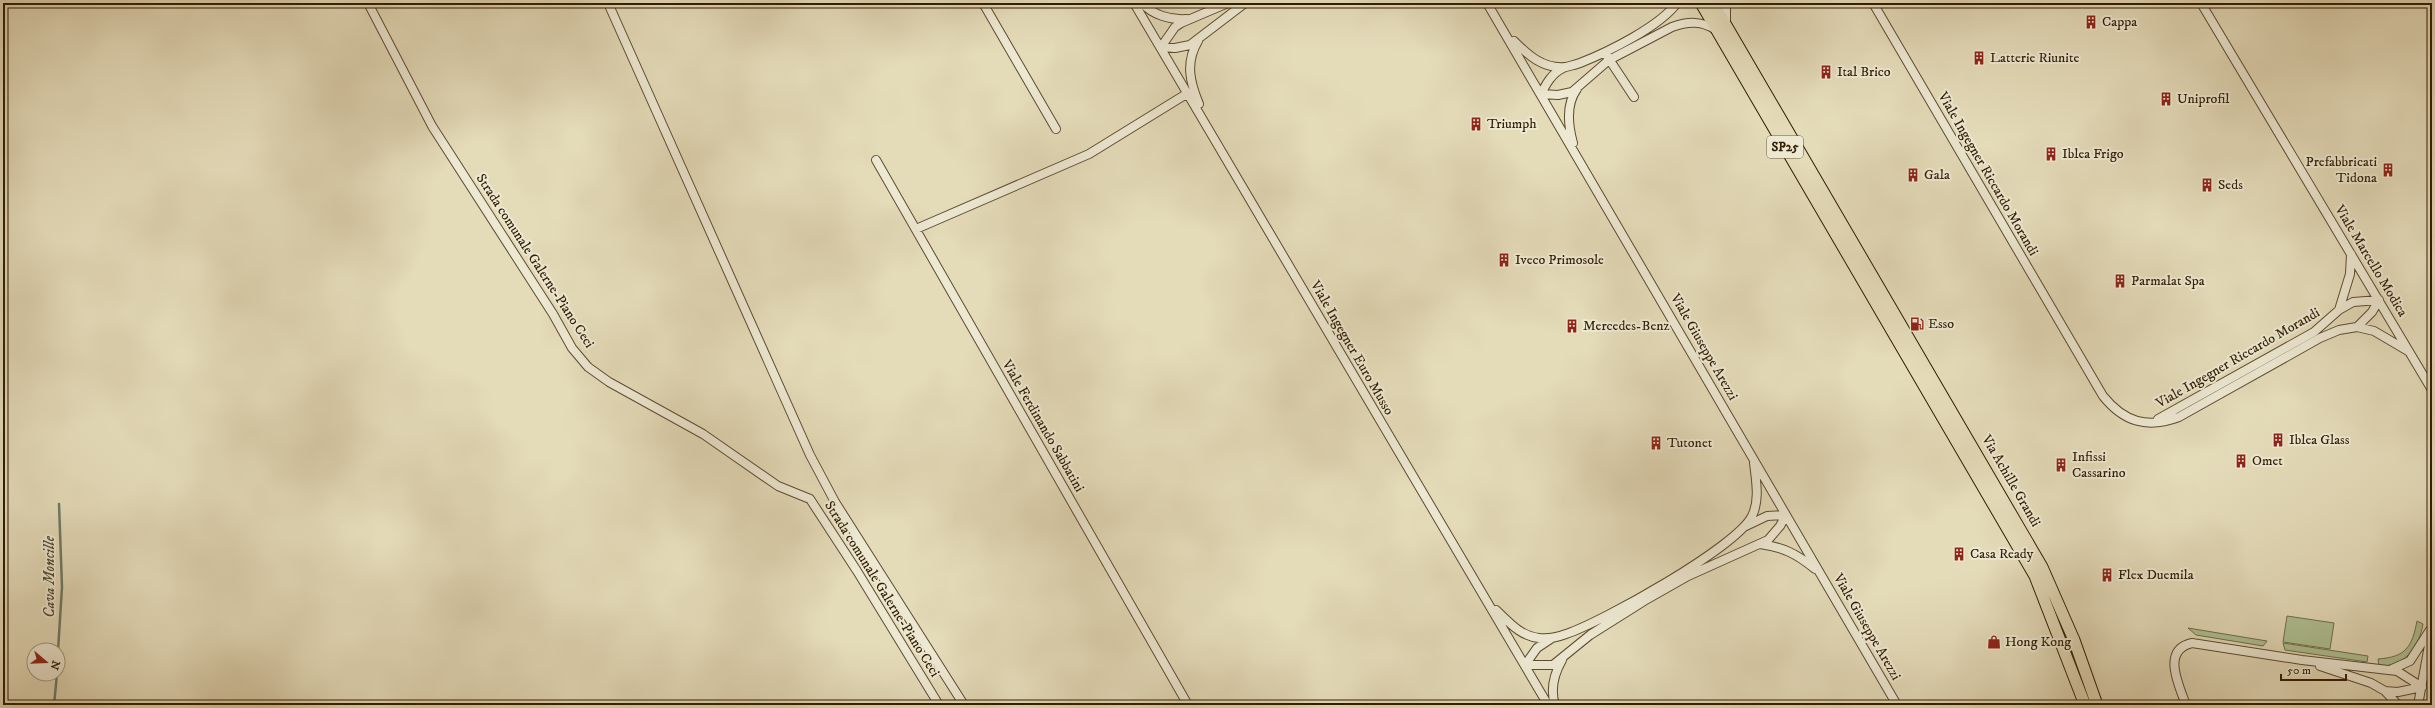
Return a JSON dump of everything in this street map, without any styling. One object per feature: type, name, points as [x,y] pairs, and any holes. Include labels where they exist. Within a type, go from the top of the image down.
[{"type":"main road","name":"SP25","points":[[1701,3],[1722,30]]},
{"type":"main road","name":"SP25","points":[[1713,3],[1722,30]]},
{"type":"main road","name":"Via Achille Grandi","points":[[1722,30],[1878,283],[2042,567],[2074,640],[2096,705]]},
{"type":"main road","name":"Via Achille Grandi","points":[[1722,30],[1869,290],[2035,576],[2085,705]]},
{"type":"street","name":"Strada comunale Galerne-Piano Ceci","points":[[368,3],[432,126],[553,314],[572,348],[588,367],[609,382],[703,434],[778,486],[810,498],[858,570],[939,705]]},
{"type":"street","points":[[608,3],[810,455],[834,502],[964,705]]},
{"type":"street","points":[[983,3],[1056,129]]},
{"type":"street","name":"Viale Ingegner Euro Musso","points":[[1134,3],[1389,438],[1490,604],[1548,705]]},
{"type":"street","points":[[1142,3],[1154,12],[1164,16],[1175,19],[1193,18]]},
{"type":"street","points":[[1161,47],[1174,27],[1228,3]]},
{"type":"street","points":[[1161,47],[1183,47],[1199,39],[1246,3]]},
{"type":"street","name":"Viale Giuseppe Arezzi","points":[[1487,3],[1576,153],[1897,705]]},
{"type":"street","points":[[1541,94],[1556,73],[1605,52],[1638,34],[1667,13],[1677,3]]},
{"type":"street","points":[[1541,94],[1565,94],[1581,84],[1610,60],[1661,32],[1683,23],[1703,24],[1722,30],[1726,3]]},
{"type":"street","name":"Viale Ingegner Riccardo Morandi","points":[[1873,3],[2103,396],[2113,408],[2124,417],[2157,423],[2179,417],[2320,338],[2339,330],[2357,327]]},
{"type":"street","name":"Viale Marcello Modica","points":[[2201,3],[2432,390]]},
{"type":"street","points":[[1503,30],[1529,57],[1550,65],[1570,66]]},
{"type":"street","points":[[1199,39],[1191,58],[1191,83],[1210,131]]},
{"type":"street","points":[[1605,52],[1634,97]]},
{"type":"street","points":[[1576,153],[1569,129],[1569,115],[1574,93],[1581,84]]},
{"type":"street","points":[[916,229],[1089,154],[1188,93]]},
{"type":"street","name":"Viale Ferdinando Sabbatini","points":[[876,160],[1188,705]]},
{"type":"street","points":[[2339,310],[2350,274],[2351,254]]},
{"type":"street","points":[[2357,327],[2372,312],[2379,300]]},
{"type":"street","name":"Viale Ingegner Riccardo Morandi","points":[[2146,422],[2164,418],[2314,332],[2339,310],[2353,302],[2379,300]]},
{"type":"street","points":[[2357,327],[2374,331],[2411,353]]},
{"type":"street","points":[[1746,526],[1755,510],[1757,497],[1754,460]]},
{"type":"street","points":[[1525,665],[1537,648],[1552,638],[1580,629],[1641,596],[1700,561],[1735,536],[1746,526],[1767,516],[1786,515]]},
{"type":"street","points":[[1555,705],[1553,687],[1555,672],[1562,660],[1590,635],[1688,576],[1759,544],[1775,533],[1786,515]]},
{"type":"street","points":[[1759,544],[1780,547],[1791,552],[1821,575]]},
{"type":"street","points":[[1490,604],[1516,629],[1528,635],[1552,638]]},
{"type":"street","points":[[2391,670],[2410,661],[2432,628]]},
{"type":"street","points":[[2418,705],[2432,628]]},
{"type":"street","points":[[2186,705],[2174,666],[2175,655],[2179,648],[2185,644],[2200,643],[2302,660],[2379,670],[2391,670],[2403,673],[2422,687]]},
{"type":"street","points":[[1525,665],[1546,666],[1562,660]]},
{"type":"street","points":[[2302,660],[2371,683],[2385,691],[2398,705]]},
{"type":"street","points":[[2385,691],[2398,692],[2422,687]]},
{"type":"green space","points":[[2287,616],[2334,623],[2330,649],[2283,642]]},
{"type":"green space","points":[[2417,621],[2423,624],[2421,633],[2414,648],[2409,654],[2396,663],[2379,666],[2378,659],[2395,656],[2406,649],[2413,638]]},
{"type":"green space","points":[[2188,628],[2267,641],[2263,646],[2196,635]]},
{"type":"green space","points":[[2283,643],[2368,656],[2367,662],[2285,650]]},
{"type":"waterway","name":"Cava Moncille","points":[[59,504],[62,587],[59,642]]},
{"type":"waterway","name":"Cava Moncille","points":[[54,705],[56,682]]},
{"type":"place","name":"Cappa","points":[[2091,22]]},
{"type":"place","name":"Latterie Riunite","points":[[1979,58]]},
{"type":"place","name":"Ital Brico","points":[[1826,72]]},
{"type":"place","name":"Uniprofil","points":[[2166,99]]},
{"type":"place","name":"Triumph","points":[[1476,124]]},
{"type":"place","name":"Iblea Frigo","points":[[2051,154]]},
{"type":"place","name":"Prefabbricati Tidona","points":[[2388,170]]},
{"type":"place","name":"Gala","points":[[1913,175]]},
{"type":"place","name":"Seds","points":[[2207,185]]},
{"type":"place","name":"Iveco Primosole","points":[[1504,260]]},
{"type":"place","name":"Parmalat Spa","points":[[2120,281]]},
{"type":"place","name":"Esso","points":[[1917,324]]},
{"type":"place","name":"Mercedes-Benz","points":[[1572,326]]},
{"type":"place","name":"Iblea Glass","points":[[2278,440]]},
{"type":"place","name":"Tutonet","points":[[1656,443]]},
{"type":"place","name":"Omet","points":[[2241,461]]},
{"type":"place","name":"Infissi Cassarino","points":[[2061,465]]},
{"type":"place","name":"Casa Ready","points":[[1959,554]]},
{"type":"place","name":"Flex Duemila","points":[[2107,575]]},
{"type":"place","name":"Hong Kong","points":[[1994,642]]}]
